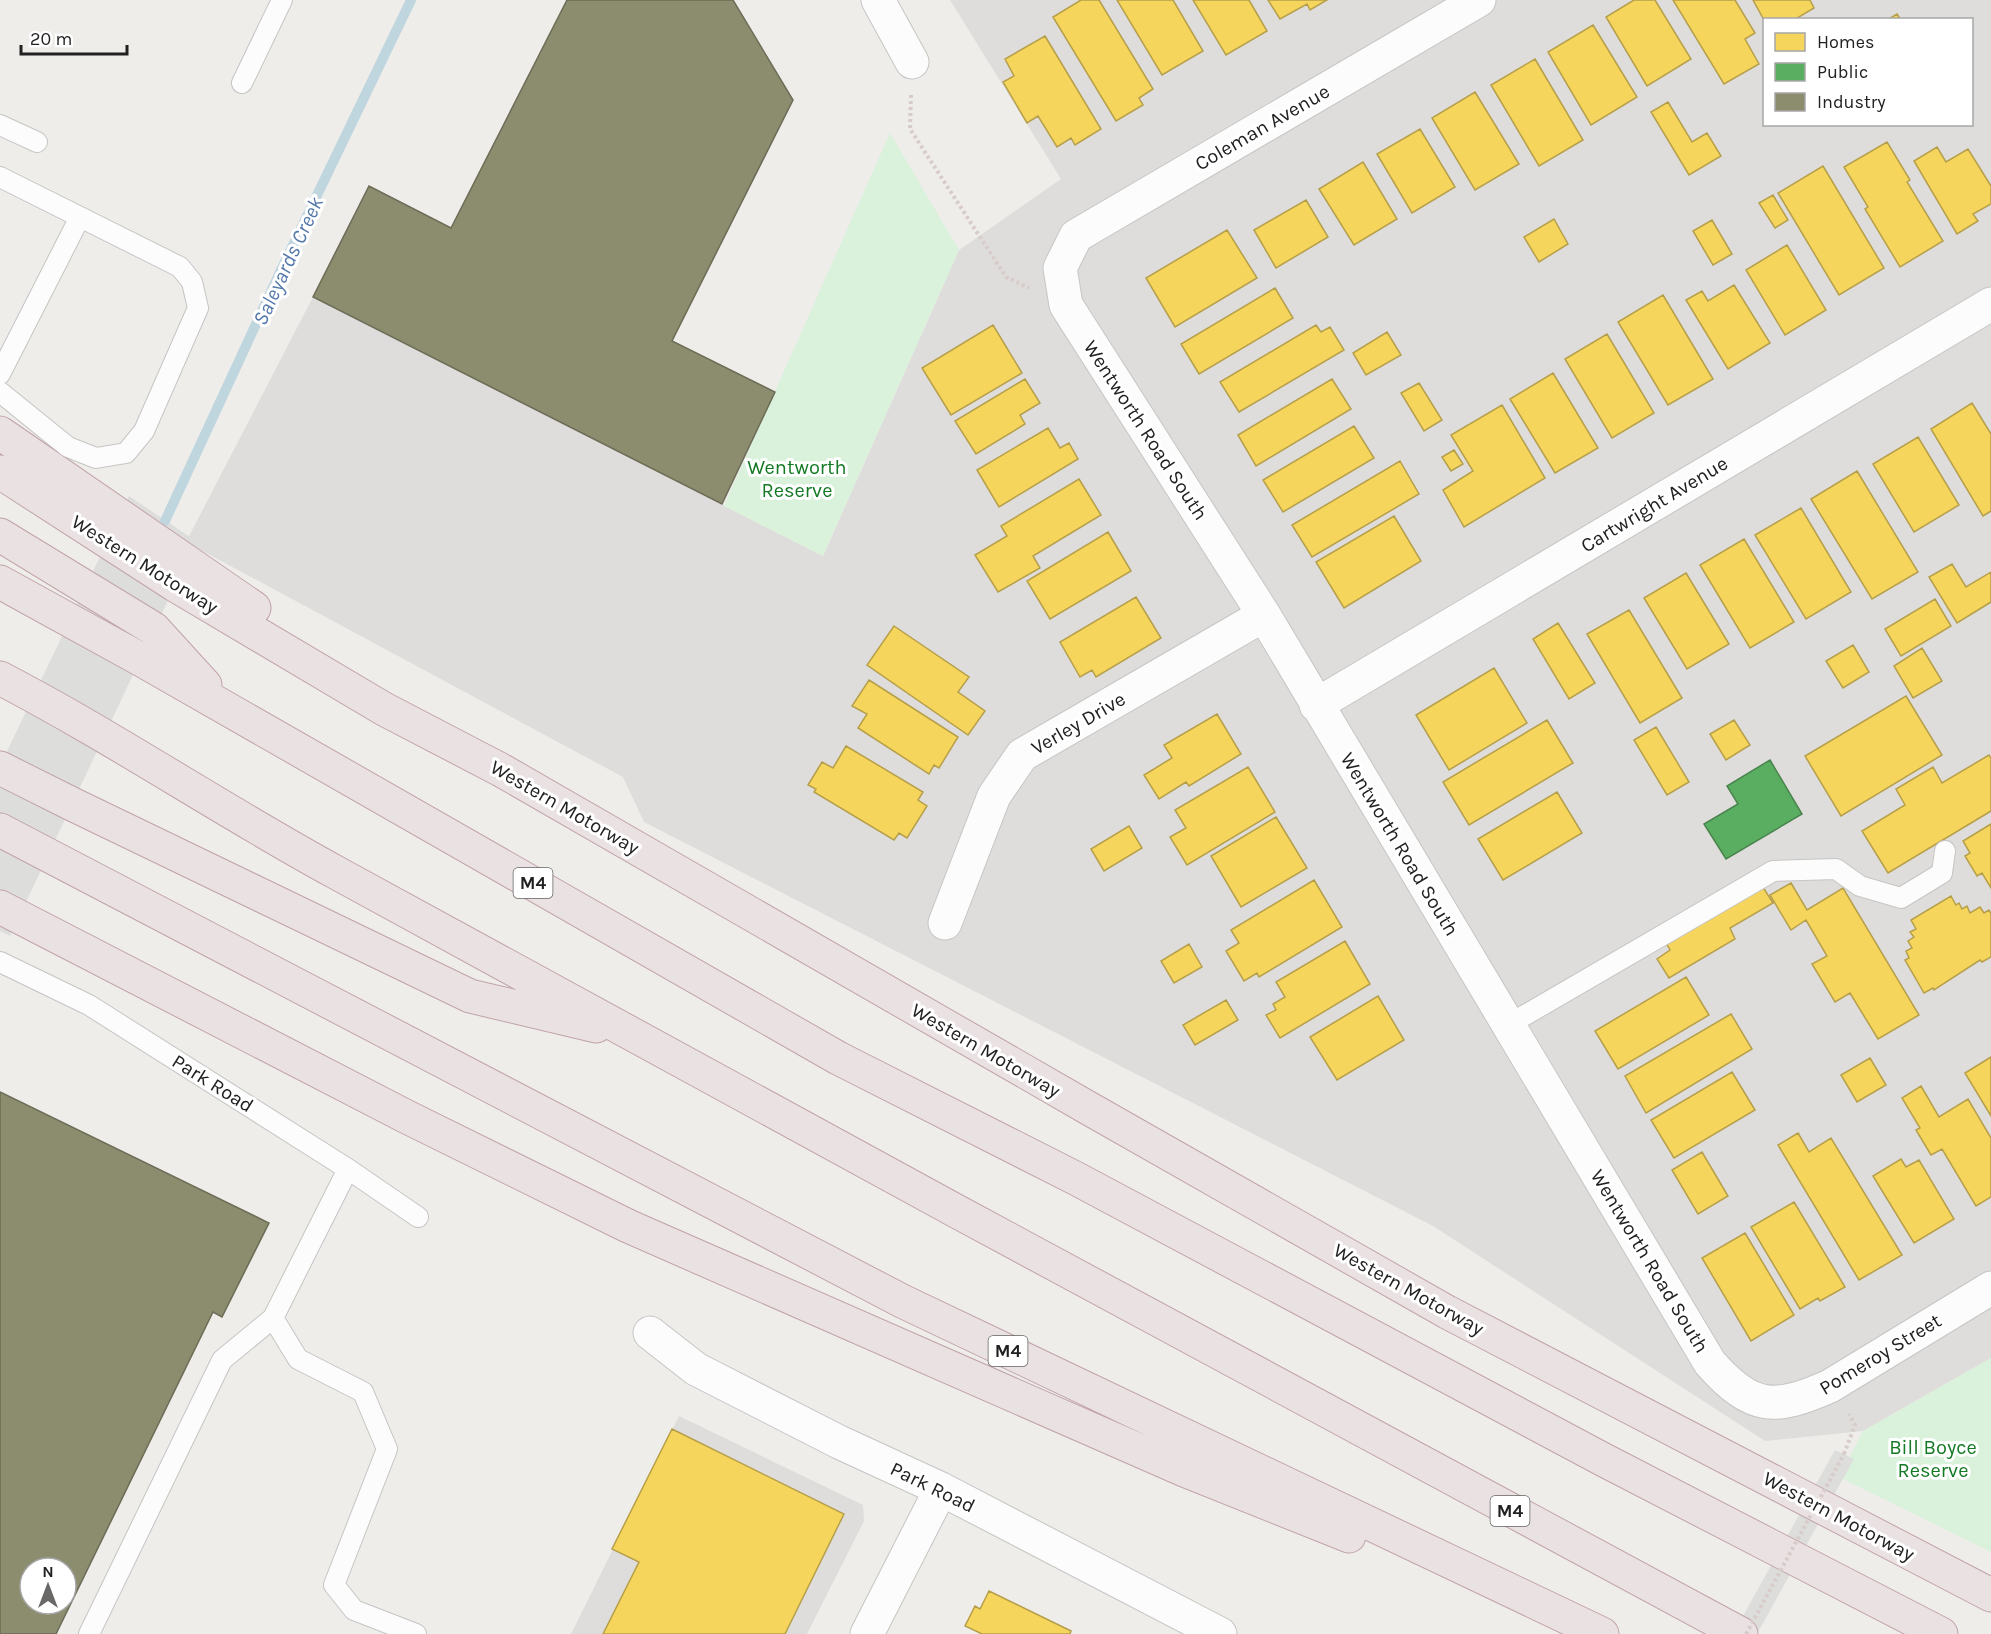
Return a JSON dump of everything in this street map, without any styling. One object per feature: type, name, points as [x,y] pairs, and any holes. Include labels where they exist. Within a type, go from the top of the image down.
[{"type":"highway","points":[[0,433],[114,528]]},
{"type":"highway","name":"Western Motorway","points":[[0,472],[114,528],[180,574],[501,770],[1447,1312],[1991,1595]]},
{"type":"highway","points":[[0,535],[154,629],[227,708]]},
{"type":"highway","name":"M4","points":[[0,582],[227,708],[838,1058],[1077,1179],[1594,1455],[1941,1634]]},
{"type":"highway","name":"M4","points":[[0,678],[105,735],[330,869],[1291,1393],[1741,1634]]},
{"type":"highway","points":[[0,768],[470,996],[638,1036]]},
{"type":"highway","name":"M4","points":[[0,830],[902,1301],[1602,1634]]},
{"type":"highway","points":[[10,911],[407,1117],[628,1226],[1184,1470],[1596,1634]]},
{"type":"street","points":[[878,0],[912,62]]},
{"type":"street","name":"Coleman Avenue","points":[[1060,268],[1076,236],[1479,0]]},
{"type":"street","name":"Wentworth Road South","points":[[1060,268],[1066,305],[1264,615],[1710,1363],[1743,1395],[1763,1402]]},
{"type":"street","name":"Cartwright Avenue","points":[[1316,705],[1991,304]]},
{"type":"street","name":"Verley Drive","points":[[945,923],[994,796],[1022,755],[1264,615]]},
{"type":"street","name":"Pomeroy Street","points":[[1763,1402],[1786,1402],[1804,1398],[1830,1386],[1991,1288]]},
{"type":"street","name":"Park Road","points":[[650,1333],[696,1369],[839,1442],[941,1489],[1220,1634]]},
{"type":"street","points":[[867,1634],[941,1489]]},
{"type":"lane","points":[[242,83],[282,0]]},
{"type":"lane","points":[[0,124],[37,142]]},
{"type":"lane","points":[[0,177],[180,267],[192,282],[198,308],[144,432],[126,453],[96,459],[68,447],[0,392]]},
{"type":"lane","points":[[0,374],[80,217]]},
{"type":"lane","points":[[1508,1025],[1773,871],[1836,869],[1860,886],[1901,898],[1942,873],[1946,850]]},
{"type":"lane","name":"Park Road","points":[[0,962],[89,1005],[348,1169],[418,1217]]},
{"type":"lane","points":[[90,1634],[222,1360],[273,1318],[348,1169]]},
{"type":"lane","points":[[273,1318],[298,1359],[363,1392],[387,1449],[334,1585],[354,1610],[416,1634]]},
{"type":"path","points":[[912,62],[910,129],[1006,277],[1066,305]]},
{"type":"path","points":[[1746,1634],[1844,1454]]},
{"type":"shaded area","points":[[950,0],[1991,0],[1991,1358],[1863,1431],[1765,1441],[1433,1226],[644,822],[623,777],[186,542],[313,297],[823,556],[959,250],[1061,179]]},
{"type":"shaded area","points":[[679,1416],[863,1505],[864,1521],[807,1634],[571,1634]]},
{"type":"green space","name":"Wentworth Reserve","points":[[890,133],[959,250],[823,556],[724,506]]},
{"type":"green space","name":"Bill Boyce Reserve","points":[[1991,1358],[1991,1552],[1839,1477],[1863,1431]]},
{"type":"pier","points":[[129,496],[196,541],[10,936],[0,931],[0,766]]},
{"type":"pier","points":[[1835,1450],[1854,1459],[1757,1634],[1733,1634]]},
{"type":"building: Homes","points":[[1081,0],[1099,0],[1153,89],[1139,98],[1143,105],[1116,121],[1053,17]]},
{"type":"building: Homes","points":[[1117,0],[1173,0],[1203,51],[1162,75]]},
{"type":"building: Homes","points":[[1193,0],[1249,0],[1267,31],[1226,55]]},
{"type":"building: Homes","points":[[1268,0],[1327,0],[1310,10],[1307,4],[1280,19]]},
{"type":"building: Homes","points":[[1634,0],[1655,0],[1691,59],[1647,86],[1606,17]]},
{"type":"building: Homes","points":[[1673,0],[1735,0],[1755,33],[1745,39],[1759,64],[1724,84]]},
{"type":"building: Homes","points":[[1753,0],[1810,0],[1814,8],[1797,18],[1763,18]]},
{"type":"building: Homes","points":[[1593,25],[1637,97],[1591,125],[1548,52]]},
{"type":"building: Homes","points":[[1045,36],[1101,129],[1075,145],[1071,138],[1057,147],[1038,116],[1027,123],[1003,82],[1014,76],[1005,59]]},
{"type":"building: Homes","points":[[1535,59],[1583,140],[1539,166],[1491,85]]},
{"type":"building: Homes","points":[[1475,92],[1519,164],[1475,190],[1432,118]]},
{"type":"building: Homes","points":[[1668,102],[1692,142],[1707,133],[1721,156],[1689,175],[1651,112]]},
{"type":"building: Homes","points":[[1420,129],[1455,187],[1412,213],[1377,154]]},
{"type":"building: Homes","points":[[1887,142],[1910,180],[1907,182],[1943,241],[1900,267],[1865,209],[1868,207],[1844,167]]},
{"type":"building: Homes","points":[[1937,147],[1946,162],[1968,149],[1991,186],[1991,204],[1973,214],[1978,221],[1957,234],[1914,161]]},
{"type":"building: Homes","points":[[1363,162],[1397,219],[1354,245],[1319,189]]},
{"type":"building: Homes","points":[[1823,166],[1884,268],[1839,295],[1778,193]]},
{"type":"building: Homes","points":[[1773,195],[1788,220],[1775,228],[1759,203]]},
{"type":"building: Homes","points":[[1306,200],[1328,237],[1276,268],[1254,230]]},
{"type":"building: Homes","points":[[1554,219],[1568,244],[1539,262],[1524,237]]},
{"type":"building: Homes","points":[[1712,220],[1732,254],[1713,265],[1693,231]]},
{"type":"building: Homes","points":[[1227,230],[1257,278],[1175,327],[1146,278]]},
{"type":"building: Homes","points":[[1787,245],[1826,310],[1785,335],[1746,270]]},
{"type":"building: Homes","points":[[1734,285],[1770,343],[1728,369],[1686,300],[1702,291],[1708,301]]},
{"type":"building: Homes","points":[[1275,288],[1293,318],[1199,374],[1181,344]]},
{"type":"building: Homes","points":[[1663,295],[1713,379],[1668,405],[1618,322]]},
{"type":"building: Homes","points":[[993,325],[1022,373],[951,415],[922,368]]},
{"type":"building: Homes","points":[[1316,325],[1321,332],[1330,327],[1344,350],[1239,412],[1220,382]]},
{"type":"building: Homes","points":[[1387,332],[1401,355],[1366,375],[1353,353]]},
{"type":"building: Homes","points":[[1607,334],[1654,413],[1612,438],[1565,359]]},
{"type":"building: Homes","points":[[1553,373],[1598,448],[1555,473],[1510,399]]},
{"type":"building: Homes","points":[[1025,379],[1040,403],[1020,415],[1025,424],[976,454],[955,421]]},
{"type":"building: Homes","points":[[1332,379],[1351,409],[1256,466],[1238,435]]},
{"type":"building: Homes","points":[[1419,383],[1442,420],[1424,431],[1401,393]]},
{"type":"building: Homes","points":[[1972,403],[1991,434],[1991,511],[1983,516],[1931,429]]},
{"type":"building: Homes","points":[[1502,405],[1545,478],[1464,527],[1443,490],[1473,471],[1451,435]]},
{"type":"building: Homes","points":[[1354,426],[1374,458],[1283,512],[1263,480]]},
{"type":"building: Homes","points":[[1048,428],[1060,448],[1069,443],[1078,459],[999,507],[977,470]]},
{"type":"building: Homes","points":[[1918,437],[1959,505],[1914,532],[1873,464]]},
{"type":"building: Homes","points":[[1454,450],[1463,464],[1451,471],[1442,457]]},
{"type":"building: Homes","points":[[1400,461],[1419,494],[1312,557],[1292,525]]},
{"type":"building: Homes","points":[[1857,471],[1918,572],[1872,599],[1811,499]]},
{"type":"building: Homes","points":[[1079,479],[1101,515],[1033,556],[1040,568],[998,592],[975,555],[1007,536],[1001,526]]},
{"type":"building: Homes","points":[[1801,508],[1851,592],[1806,619],[1755,535]]},
{"type":"building: Homes","points":[[1394,516],[1421,561],[1344,608],[1316,562]]},
{"type":"building: Homes","points":[[1108,532],[1131,571],[1050,619],[1027,581]]},
{"type":"building: Homes","points":[[1744,539],[1794,622],[1750,648],[1700,565]]},
{"type":"building: Homes","points":[[1952,564],[1966,587],[1991,572],[1991,602],[1957,623],[1929,577]]},
{"type":"building: Homes","points":[[1686,573],[1729,644],[1687,669],[1644,598]]},
{"type":"building: Homes","points":[[1136,597],[1161,638],[1096,677],[1092,670],[1080,677],[1060,642]]},
{"type":"building: Homes","points":[[1935,599],[1951,626],[1901,656],[1885,629]]},
{"type":"building: Homes","points":[[1629,610],[1682,698],[1640,723],[1587,634]]},
{"type":"building: Homes","points":[[1558,623],[1595,683],[1569,699],[1533,639]]},
{"type":"building: Homes","points":[[894,626],[969,677],[958,692],[985,711],[968,735],[867,665]]},
{"type":"building: Homes","points":[[1853,645],[1869,672],[1843,688],[1826,661]]},
{"type":"building: Homes","points":[[1922,648],[1942,681],[1913,698],[1894,666]]},
{"type":"building: Homes","points":[[1494,668],[1527,723],[1449,770],[1416,715]]},
{"type":"building: Homes","points":[[869,680],[958,737],[939,768],[934,765],[929,774],[858,728],[867,714],[852,706]]},
{"type":"building: Homes","points":[[1906,696],[1942,755],[1841,816],[1805,756]]},
{"type":"building: Homes","points":[[1217,714],[1241,754],[1189,786],[1186,782],[1159,799],[1144,775],[1172,758],[1164,745]]},
{"type":"building: Homes","points":[[1547,720],[1573,763],[1469,825],[1443,782]]},
{"type":"building: Homes","points":[[1734,720],[1750,745],[1726,760],[1710,734]]},
{"type":"building: Homes","points":[[1656,727],[1689,782],[1667,795],[1634,740]]},
{"type":"building: Homes","points":[[846,746],[923,792],[918,800],[927,806],[907,838],[899,833],[894,840],[814,792],[816,789],[808,785],[822,762],[833,768]]},
{"type":"building: Homes","points":[[1989,755],[1991,758],[1991,811],[1888,873],[1862,831],[1905,805],[1896,789],[1933,767],[1942,783]]},
{"type":"building: Homes","points":[[1248,767],[1275,812],[1187,865],[1170,837],[1186,828],[1175,810]]},
{"type":"building: Homes","points":[[1557,792],[1582,833],[1503,880],[1478,839]]},
{"type":"building: Homes","points":[[1276,817],[1307,868],[1241,907],[1211,856]]},
{"type":"building: Homes","points":[[1991,824],[1991,888],[1982,873],[1977,876],[1965,856],[1970,853],[1963,841]]},
{"type":"building: Homes","points":[[1129,826],[1142,848],[1104,871],[1091,849]]},
{"type":"building: Homes","points":[[1314,880],[1342,927],[1259,977],[1257,973],[1244,981],[1226,951],[1239,943],[1231,930]]},
{"type":"building: Homes","points":[[1791,883],[1807,910],[1843,888],[1919,1015],[1878,1039],[1850,993],[1835,1002],[1812,964],[1827,956],[1806,920],[1791,930],[1770,895]]},
{"type":"building: Homes","points":[[1761,884],[1773,903],[1730,928],[1735,939],[1669,978],[1657,959],[1670,950],[1665,941]]},
{"type":"building: Homes","points":[[1951,896],[1956,905],[1959,903],[1962,909],[1967,906],[1970,913],[1980,907],[1984,913],[1989,910],[1991,914],[1991,957],[1982,962],[1980,960],[1934,990],[1933,988],[1924,993],[1905,960],[1909,958],[1906,951],[1912,948],[1908,941],[1914,937],[1910,932],[1916,929],[1911,920]]},
{"type":"building: Homes","points":[[1345,941],[1370,984],[1280,1038],[1266,1015],[1276,1010],[1273,1004],[1285,997],[1276,982]]},
{"type":"building: Homes","points":[[1189,944],[1202,967],[1174,983],[1161,961]]},
{"type":"building: Homes","points":[[1686,977],[1709,1015],[1618,1069],[1595,1031]]},
{"type":"building: Homes","points":[[1378,996],[1404,1040],[1337,1080],[1310,1037]]},
{"type":"building: Homes","points":[[1226,1000],[1238,1020],[1195,1045],[1183,1025]]},
{"type":"building: Homes","points":[[1731,1014],[1752,1049],[1646,1113],[1625,1076]]},
{"type":"building: Homes","points":[[1991,1057],[1991,1116],[1965,1073]]},
{"type":"building: Homes","points":[[1870,1058],[1886,1085],[1857,1102],[1841,1075]]},
{"type":"building: Homes","points":[[1732,1072],[1755,1110],[1674,1158],[1651,1120]]},
{"type":"building: Homes","points":[[1921,1086],[1939,1117],[1968,1099],[1991,1138],[1991,1197],[1976,1206],[1942,1149],[1931,1155],[1916,1130],[1920,1128],[1902,1098]]},
{"type":"building: Homes","points":[[1798,1133],[1809,1152],[1831,1138],[1902,1255],[1859,1280],[1778,1145]]},
{"type":"building: Homes","points":[[1702,1152],[1728,1196],[1698,1214],[1672,1170]]},
{"type":"building: Homes","points":[[1901,1159],[1906,1167],[1919,1160],[1954,1219],[1914,1243],[1873,1176]]},
{"type":"building: Homes","points":[[1794,1202],[1845,1287],[1820,1301],[1818,1298],[1800,1309],[1751,1227]]},
{"type":"building: Homes","points":[[1745,1233],[1794,1315],[1751,1341],[1702,1258]]},
{"type":"building: Homes","points":[[672,1429],[844,1514],[785,1634],[603,1634],[639,1562],[612,1549]]},
{"type":"building: Homes","points":[[989,1591],[1071,1631],[1070,1634],[982,1634],[965,1626],[975,1606],[980,1609]]},
{"type":"building: Public","points":[[1770,760],[1802,814],[1726,859],[1704,824],[1738,804],[1727,786]]},
{"type":"building: Industry","points":[[567,0],[733,0],[793,100],[672,341],[775,392],[722,504],[313,297],[369,186],[451,228]]},
{"type":"building: Industry","points":[[0,1092],[269,1223],[222,1317],[213,1312],[78,1589],[78,1556],[18,1556],[18,1616],[65,1616],[56,1634],[0,1634]]},
{"type":"waterway","name":"Saleyards Creek","points":[[165,521],[281,270],[411,0]]}]
